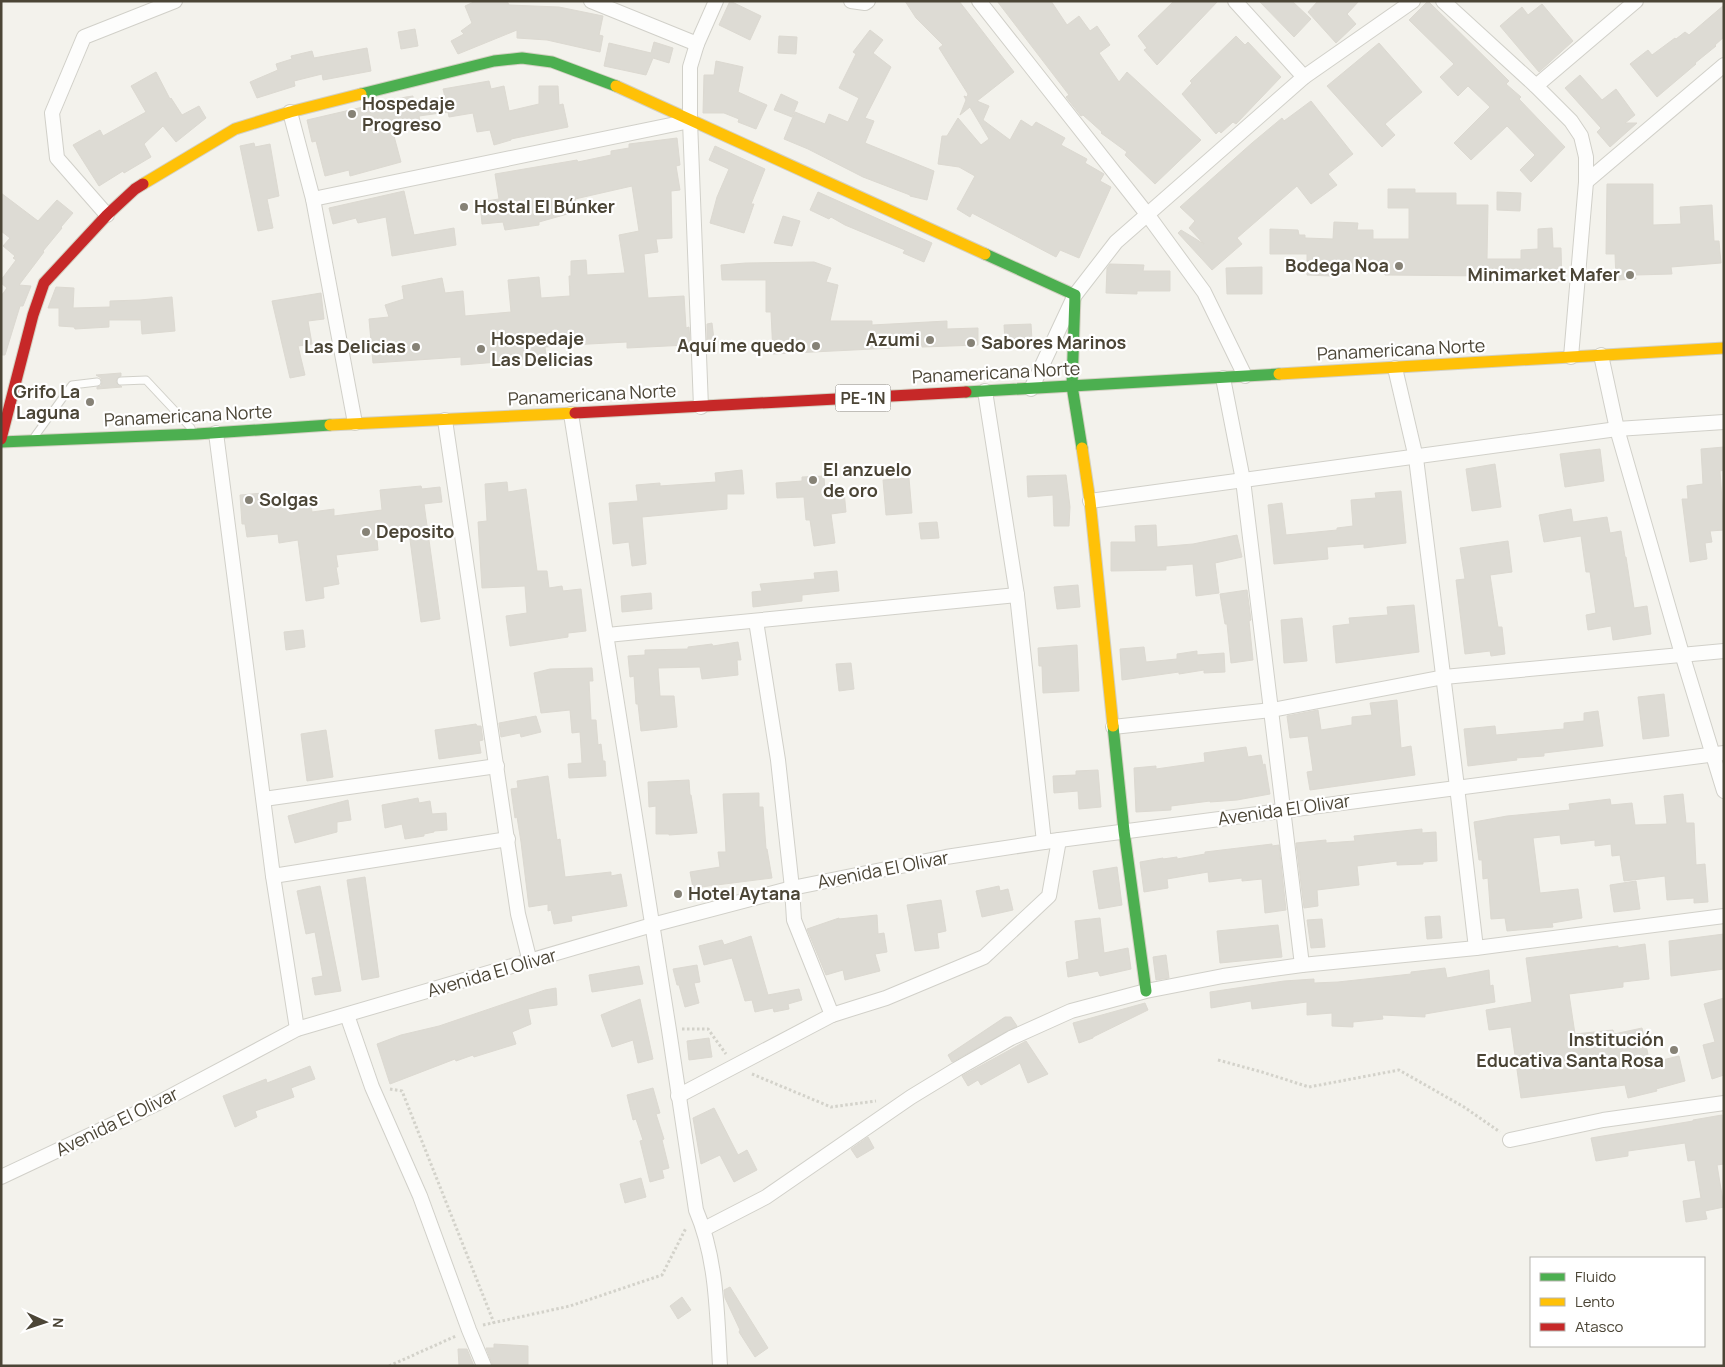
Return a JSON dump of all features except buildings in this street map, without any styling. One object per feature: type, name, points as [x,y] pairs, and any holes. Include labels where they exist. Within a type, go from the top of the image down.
[{"type":"main road","points":[[1,440],[33,315],[44,283],[135,189],[235,129],[290,112],[494,61],[522,58],[552,62],[591,76],[1075,295],[1072,386],[1090,501],[1124,831],[1146,991]]},
{"type":"main road","name":"Panamericana Norte","points":[[1,440],[31,441],[197,434],[354,423],[701,408],[1724,348]]},
{"type":"street","points":[[108,215],[57,158],[52,113],[84,37],[175,1]]},
{"type":"street","points":[[591,1],[697,44]]},
{"type":"street","points":[[701,408],[690,121],[690,67],[697,44],[716,1]]},
{"type":"street","points":[[852,1],[868,1]]},
{"type":"street","points":[[979,1],[1147,214],[1204,292],[1245,376]]},
{"type":"street","points":[[1235,1],[1304,77]]},
{"type":"street","points":[[1031,389],[1075,295],[1116,242],[1304,77],[1413,1]]},
{"type":"street","points":[[1443,1],[1536,86],[1571,121],[1581,136],[1586,157],[1586,182],[1571,357]]},
{"type":"street","points":[[1536,86],[1636,1]]},
{"type":"street","points":[[1586,182],[1724,65]]},
{"type":"street","points":[[290,112],[313,199],[354,423]]},
{"type":"street","points":[[313,199],[690,121]]},
{"type":"street","points":[[1601,355],[1617,429],[1682,654],[1718,754],[1724,791]]},
{"type":"street","points":[[1395,368],[1416,458],[1476,948]]},
{"type":"street","points":[[1223,378],[1244,480],[1302,965]]},
{"type":"street","points":[[985,391],[1017,596],[1044,842]]},
{"type":"street","points":[[571,414],[696,1210],[704,1229],[716,1291],[720,1366]]},
{"type":"street","points":[[445,420],[518,914],[530,962]]},
{"type":"street","points":[[1090,501],[1416,458],[1617,429],[1724,422]]},
{"type":"street","points":[[216,433],[273,876],[297,1029]]},
{"type":"street","points":[[607,635],[1017,596]]},
{"type":"street","points":[[756,621],[778,760],[794,920],[832,1015]]},
{"type":"street","points":[[1113,726],[1272,710],[1444,676],[1724,650]]},
{"type":"street","name":"Avenida El Olivar","points":[[1,1177],[158,1103],[297,1029],[652,926],[792,888],[946,857],[1044,842],[1718,754]]},
{"type":"street","points":[[264,799],[497,766]]},
{"type":"street","points":[[273,876],[508,839]]},
{"type":"street","points":[[678,1096],[832,1015],[886,998],[984,957],[1049,896],[1059,840]]},
{"type":"street","points":[[704,1229],[766,1197],[911,1097],[957,1069],[1011,1038],[1071,1011],[1146,991],[1223,976],[1302,965],[1476,948],[1724,916]]},
{"type":"street","points":[[347,1014],[372,1087],[420,1196],[484,1366]]},
{"type":"street","points":[[1510,1140],[1603,1120],[1724,1103]]},
{"type":"lane","points":[[121,381],[146,380],[197,434]]},
{"type":"lane","points":[[31,441],[72,385],[97,382]]},
{"type":"path","points":[[669,1030],[708,1029],[734,1066],[831,1107],[884,1100]]},
{"type":"path","points":[[1218,1060],[1309,1087],[1399,1070],[1464,1107],[1510,1140]]},
{"type":"path","points":[[372,1087],[402,1091],[494,1323]]},
{"type":"path","points":[[389,1366],[478,1326],[570,1306],[662,1275],[696,1210]]},
{"type":"traffic: fast","points":[[361,94],[494,61],[522,58],[552,62],[616,86]]},
{"type":"traffic: fast","points":[[985,254],[1075,295],[1072,386],[1082,448]]},
{"type":"traffic: fast","points":[[966,392],[1279,374]]},
{"type":"traffic: fast","points":[[1,442],[197,434],[330,425]]},
{"type":"traffic: fast","points":[[1113,726],[1124,831],[1146,991]]},
{"type":"traffic: slow","points":[[616,86],[985,254]]},
{"type":"traffic: slow","points":[[143,184],[235,129],[290,112],[361,94]]},
{"type":"traffic: slow","points":[[1279,374],[1724,348]]},
{"type":"traffic: slow","points":[[330,425],[575,413]]},
{"type":"traffic: slow","points":[[1082,448],[1090,501],[1113,726]]},
{"type":"traffic: jam","points":[[1,439],[33,315],[44,283],[107,215],[143,184]]},
{"type":"traffic: jam","points":[[575,413],[966,392]]},
{"type":"place","name":"Hospedaje Progreso","points":[[352,114]]},
{"type":"place","name":"Hostal El Búnker","points":[[464,207]]},
{"type":"place","name":"Bodega Noa","points":[[1399,266]]},
{"type":"place","name":"Minimarket Mafer","points":[[1630,275]]},
{"type":"place","name":"Azumi","points":[[930,340]]},
{"type":"place","name":"Sabores Marinos","points":[[971,343]]},
{"type":"place","name":"Aquí me quedo","points":[[816,346]]},
{"type":"place","name":"Las Delicias","points":[[416,347]]},
{"type":"place","name":"Hospedaje Las Delicias","points":[[481,349]]},
{"type":"place","name":"Grifo La Laguna","points":[[90,402]]},
{"type":"place","name":"El anzuelo de oro","points":[[813,480]]},
{"type":"place","name":"Solgas","points":[[249,500]]},
{"type":"place","name":"Deposito","points":[[366,532]]},
{"type":"place","name":"Hotel Aytana","points":[[678,894]]},
{"type":"place","name":"Institución Educativa Santa Rosa","points":[[1674,1050]]}]
